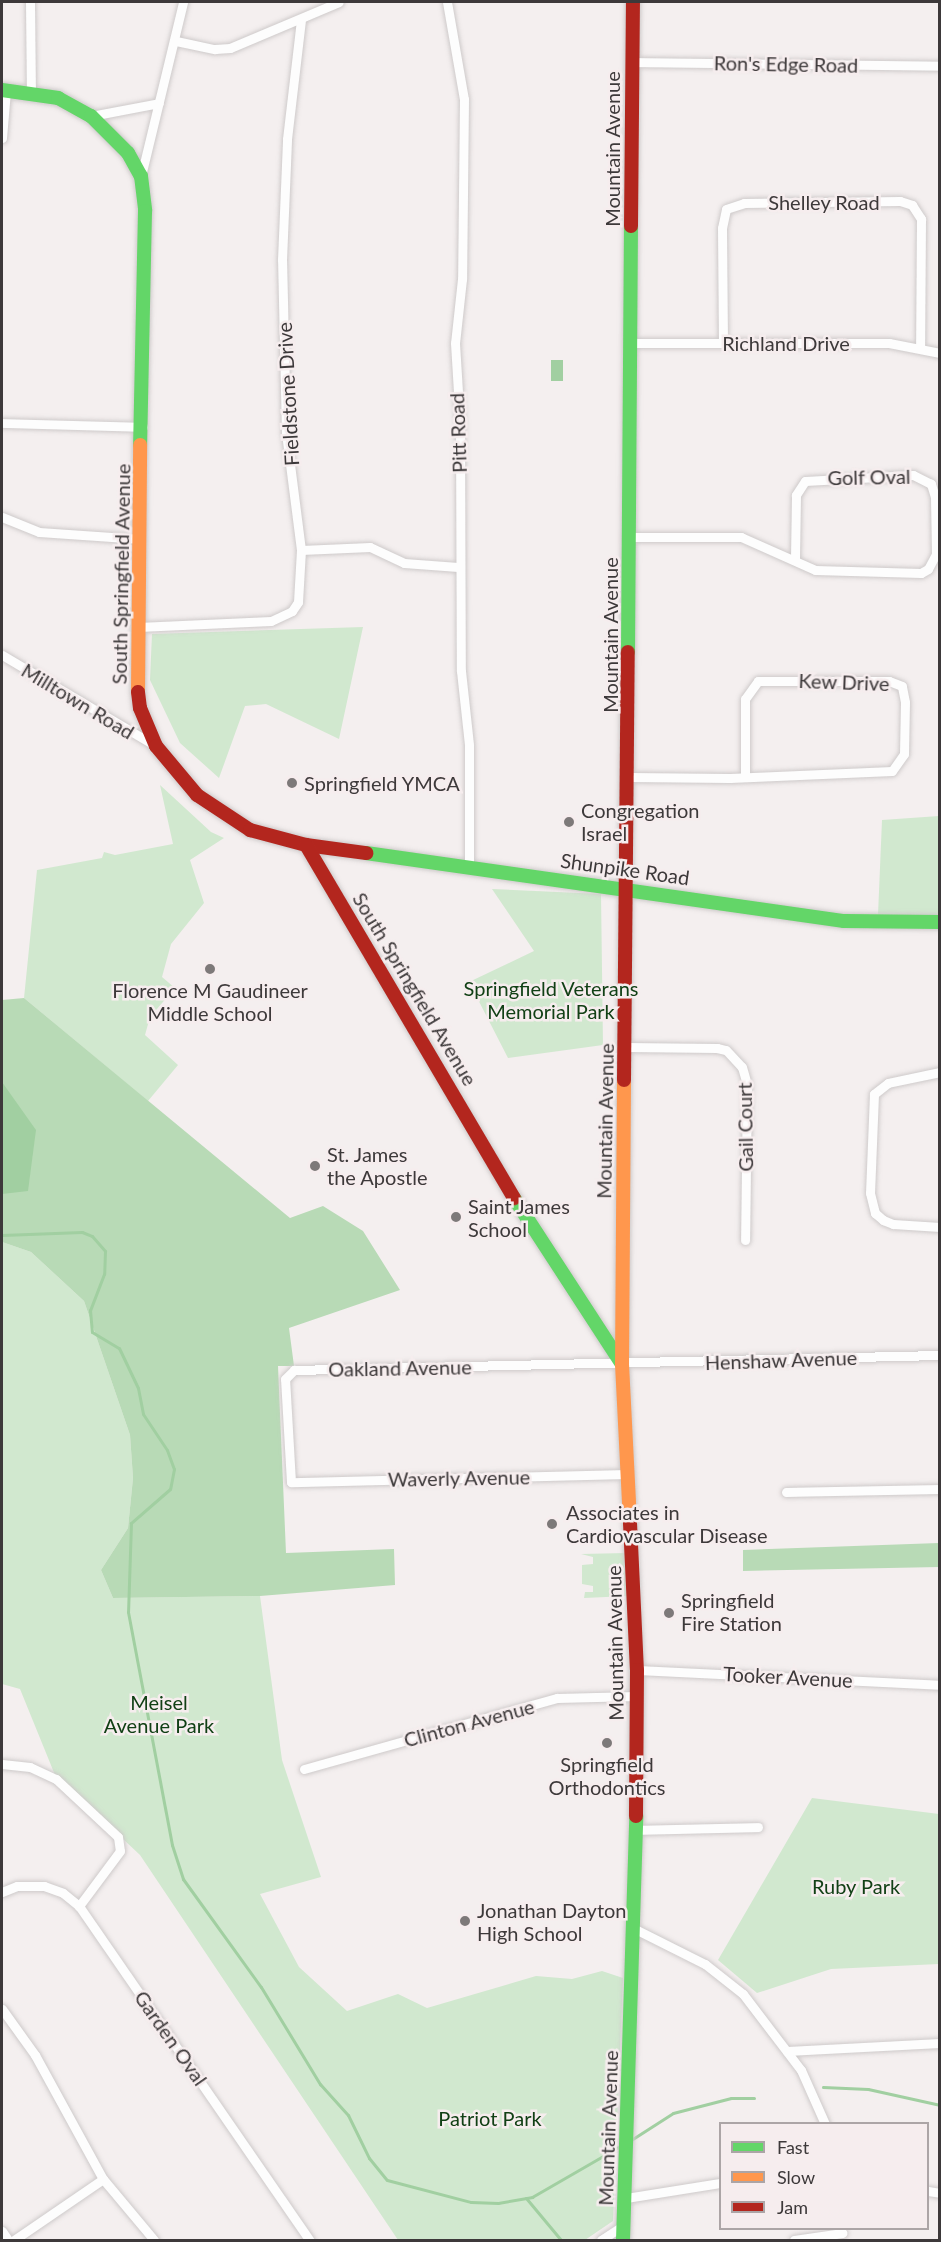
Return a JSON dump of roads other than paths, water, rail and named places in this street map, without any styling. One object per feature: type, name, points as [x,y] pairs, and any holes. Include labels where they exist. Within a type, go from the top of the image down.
[{"type":"street","points":[[30,2],[31,92]]},
{"type":"street","points":[[141,176],[176,40],[183,2]]},
{"type":"street","points":[[176,40],[215,49],[230,48],[301,19],[320,6],[339,2]]},
{"type":"street","name":"Pitt Road","points":[[447,2],[464,99],[462,279],[454,343],[460,425],[458,567],[461,671],[470,745],[469,866]]},
{"type":"street","name":"Mountain Avenue","points":[[623,2241],[635,1929],[637,1670],[634,1562],[622,1364],[629,777],[633,2]]},
{"type":"street","name":"Fieldstone Drive","points":[[138,627],[272,621],[284,616],[298,602],[301,550],[286,433],[282,260],[287,139],[301,19]]},
{"type":"street","name":"Ron's Edge Road","points":[[632,62],[939,66]]},
{"type":"street","points":[[2,138],[4,90]]},
{"type":"street","name":"South Springfield Avenue","points":[[4,90],[31,92],[58,98],[91,116],[118,141],[141,176],[145,211],[138,627],[140,708],[156,746],[197,795],[230,819],[272,838],[306,845],[524,1215],[622,1364]]},
{"type":"street","points":[[91,116],[159,103]]},
{"type":"street","name":"Shelley Road","points":[[723,343],[722,228],[726,209],[744,203],[900,201],[912,205],[921,219],[920,348]]},
{"type":"street","name":"Richland Drive","points":[[631,343],[889,343],[939,353]]},
{"type":"street","points":[[2,423],[143,427]]},
{"type":"street","name":"Golf Oval","points":[[630,537],[741,537],[822,571],[921,573],[928,569],[936,554],[935,497],[931,484],[913,475],[806,481],[796,495],[795,559]]},
{"type":"street","points":[[2,517],[39,532],[141,539]]},
{"type":"street","points":[[301,550],[370,548],[404,563],[458,567]]},
{"type":"street","name":"Milltown Road","points":[[2,658],[156,746]]},
{"type":"street","name":"Kew Drive","points":[[629,777],[745,777],[892,771],[904,754],[905,702],[902,686],[889,681],[758,681],[745,699],[745,777]]},
{"type":"street","name":"Shunpike Road","points":[[306,845],[469,866],[843,921],[939,922]]},
{"type":"street","name":"Gail Court","points":[[626,1047],[717,1048],[726,1050],[742,1067],[747,1085],[745,1240]]},
{"type":"street","points":[[939,1072],[888,1083],[874,1094],[870,1171],[870,1203],[883,1220],[893,1224],[939,1227]]},
{"type":"street","name":"Henshaw Avenue","points":[[622,1364],[939,1355]]},
{"type":"street","name":"Oakland Avenue","points":[[291,1482],[285,1379],[294,1370],[622,1364]]},
{"type":"street","name":"Waverly Avenue","points":[[291,1482],[627,1474]]},
{"type":"street","points":[[786,1492],[939,1489]]},
{"type":"street","name":"Tooker Avenue","points":[[637,1670],[939,1685]]},
{"type":"street","name":"Clinton Avenue","points":[[304,1769],[557,1698],[636,1696]]},
{"type":"street","points":[[2,1764],[30,1767],[56,1779],[118,1838],[120,1851],[79,1906]]},
{"type":"street","points":[[636,1830],[758,1827]]},
{"type":"street","name":"Garden Oval","points":[[2,1892],[17,1886],[44,1886],[63,1893],[79,1906],[309,2241]]},
{"type":"street","points":[[635,1929],[725,1978],[743,1994],[809,2083],[824,2122]]},
{"type":"street","points":[[2,2009],[35,2055],[103,2179],[154,2241]]},
{"type":"street","points":[[787,2051],[939,2043]]},
{"type":"street","points":[[14,2241],[103,2179]]},
{"type":"street","points":[[626,2198],[719,2183]]},
{"type":"street","points":[[601,2241],[624,2225]]},
{"type":"street","points":[[2,2232],[8,2241]]},
{"type":"street","points":[[794,2241],[842,2234]]},
{"type":"waterway","points":[[2,1235],[82,1232],[92,1236],[105,1251],[104,1274],[90,1310],[92,1332],[119,1348],[138,1388],[143,1414],[167,1450],[174,1469],[170,1489],[131,1523],[128,1612],[172,1845],[183,1879],[261,1987],[320,2084],[348,2115],[369,2158],[387,2180],[471,2202],[498,2203],[532,2197],[622,2145]]},
{"type":"waterway","points":[[823,2087],[868,2089],[940,2105]]},
{"type":"waterway","points":[[631,2140],[673,2113],[731,2098],[754,2098]]},
{"type":"waterway","points":[[526,2198],[561,2240]]},
{"type":"place","name":"Springfield YMCA","points":[[292,783]]},
{"type":"place","name":"Congregation Israel","points":[[569,822]]},
{"type":"place","name":"Florence M Gaudineer Middle School","points":[[210,969]]},
{"type":"place","name":"St. James the Apostle","points":[[315,1166]]},
{"type":"place","name":"Saint James School","points":[[456,1217]]},
{"type":"place","name":"Associates in Cardiovascular Disease","points":[[552,1524]]},
{"type":"place","name":"Springfield Fire Station","points":[[669,1613]]},
{"type":"place","name":"Springfield Orthodontics","points":[[607,1743]]},
{"type":"place","name":"Jonathan Dayton High School","points":[[465,1921]]},
{"type":"park label","name":"Springfield Veterans Memorial Park","points":[[551,1000]]},
{"type":"park label","name":"Meisel Avenue Park","points":[[159,1714]]},
{"type":"park label","name":"Ruby Park","points":[[856,1886]]},
{"type":"park label","name":"Patriot Park","points":[[490,2118]]}]
